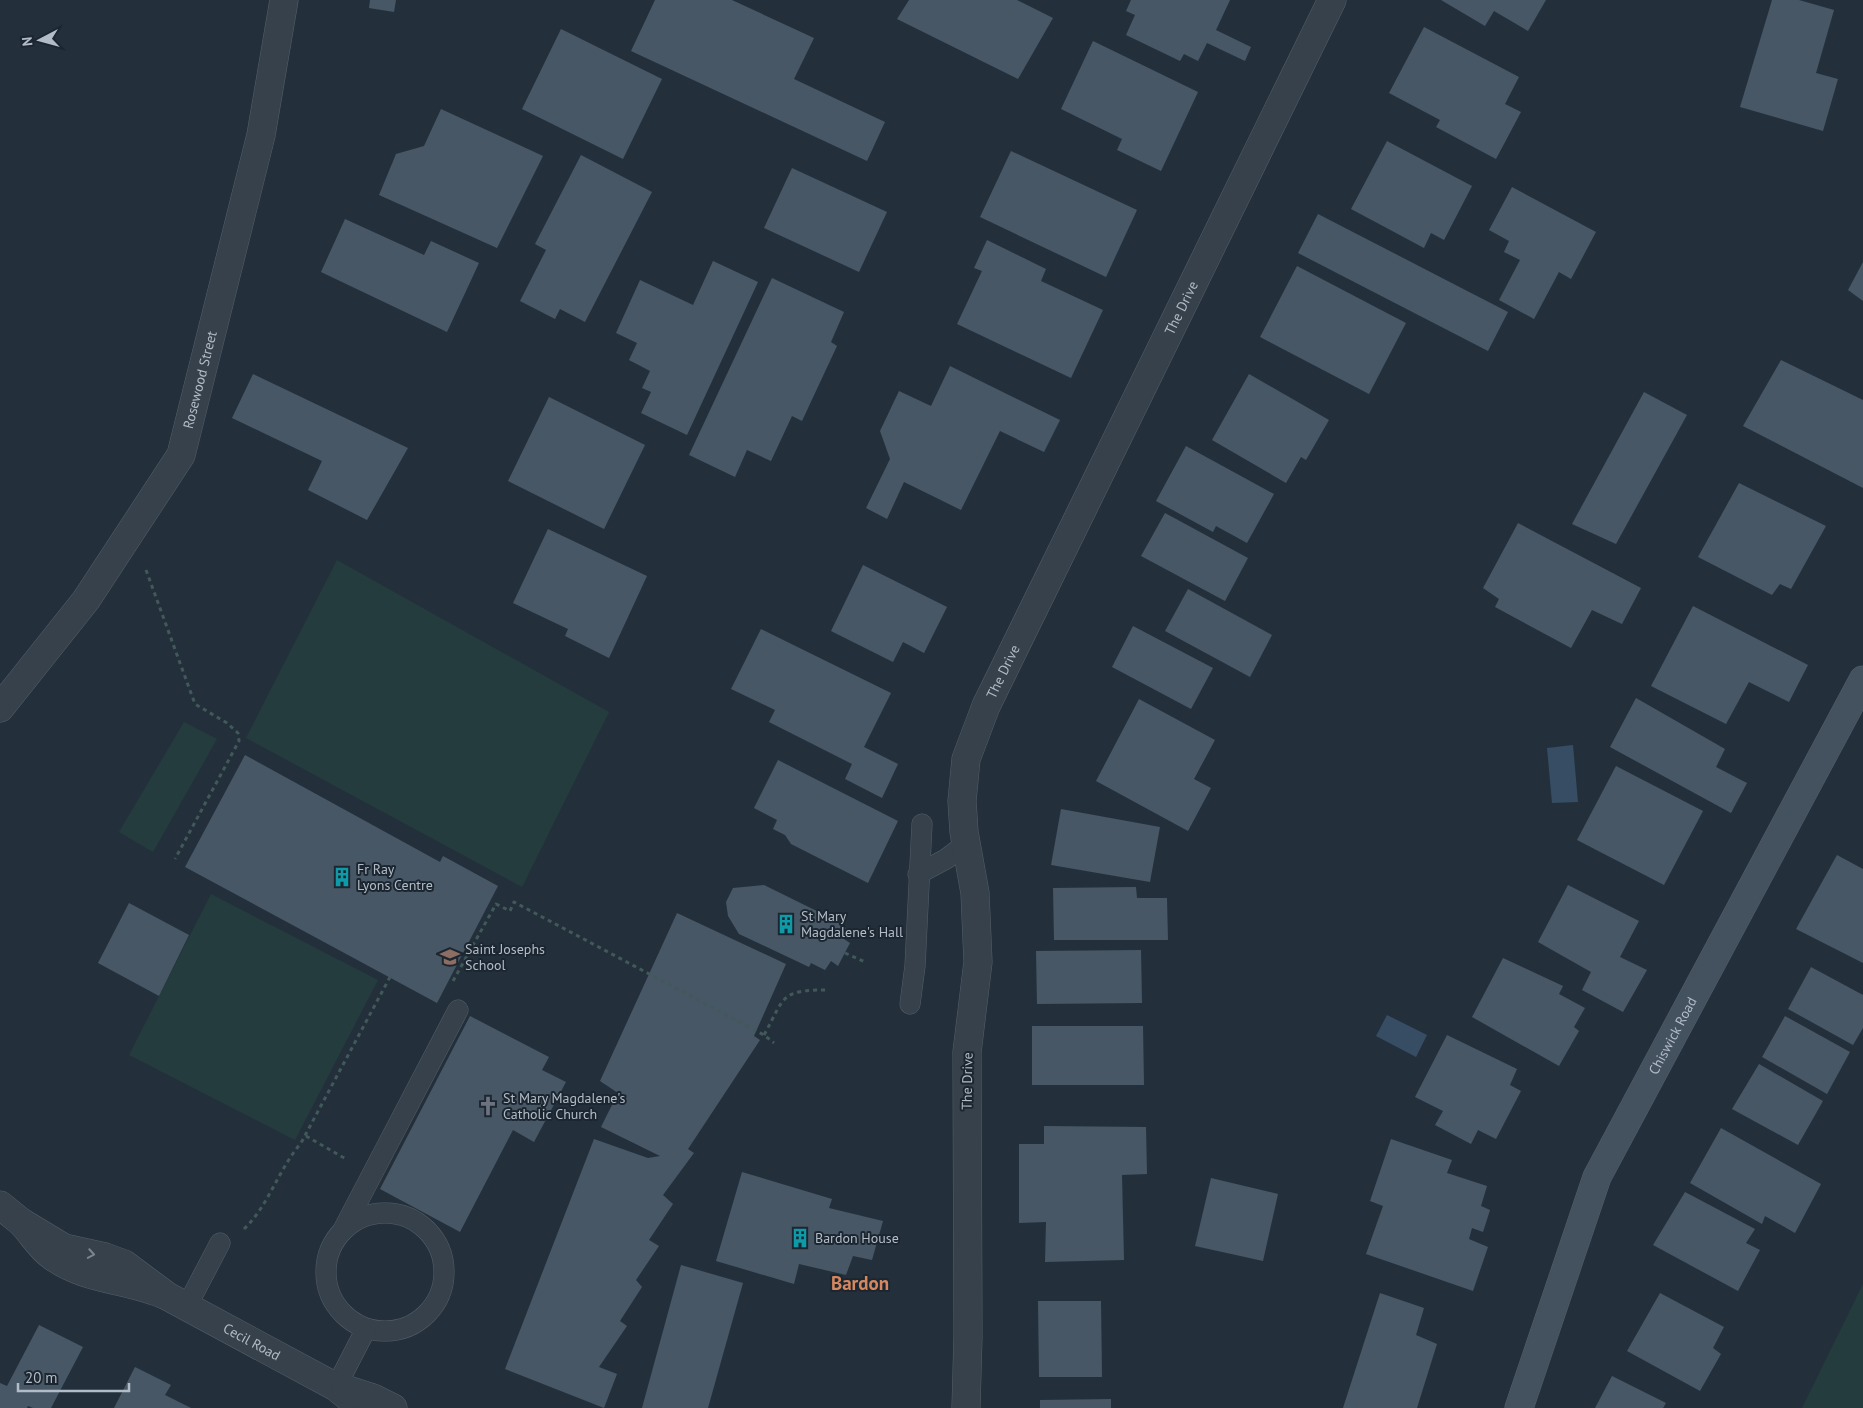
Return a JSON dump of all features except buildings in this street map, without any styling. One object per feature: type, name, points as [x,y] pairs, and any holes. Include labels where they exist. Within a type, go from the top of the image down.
[{"type":"main road","name":"Chiswick Road","points":[[1519,1408],[1597,1177],[1863,680]]},
{"type":"street","name":"Rosewood Street","points":[[0,708],[86,600],[181,455],[261,135],[284,0]]},
{"type":"street","name":"The Drive","points":[[966,1408],[968,1336],[967,1052],[978,962],[975,893],[966,844],[962,792],[966,759],[979,720],[1332,0]]},
{"type":"street","name":"Cecil Road","points":[[0,1205],[21,1222],[44,1250],[69,1266],[91,1275],[149,1288],[177,1301],[336,1387],[362,1408]]},
{"type":"street","name":"Cecil Road","points":[[336,1387],[373,1398],[393,1408]]},
{"type":"lane","points":[[910,1004],[916,956],[918,874],[922,824]]},
{"type":"lane","points":[[918,874],[946,859],[966,844]]},
{"type":"lane","points":[[344,1230],[458,1010]]},
{"type":"lane","points":[[388,1212],[408,1216],[425,1227],[438,1244],[444,1263],[444,1283],[436,1302],[423,1318],[405,1328],[385,1332],[366,1328],[349,1320],[337,1307],[328,1290],[326,1272],[328,1253],[337,1237],[350,1224],[368,1214],[388,1212]]},
{"type":"lane","points":[[177,1301],[220,1243]]},
{"type":"lane","points":[[336,1387],[366,1328]]},
{"type":"path","points":[[148,576],[195,704],[227,723],[238,733],[239,741],[175,859]]},
{"type":"path","points":[[597,946],[774,1042]]},
{"type":"path","points":[[845,954],[865,962]]},
{"type":"path","points":[[240,1232],[256,1217],[288,1158],[306,1136],[390,977]]},
{"type":"path","points":[[764,1035],[786,996],[800,990],[826,990]]},
{"type":"path","points":[[306,1136],[347,1160]]},
{"type":"green space","points":[[337,560],[609,712],[522,887],[246,738]]},
{"type":"green space","points":[[184,722],[217,739],[153,852],[119,832]]},
{"type":"green space","points":[[211,894],[378,980],[295,1140],[129,1055]]},
{"type":"green space","points":[[1863,1284],[1863,1408],[1802,1408]]},
{"type":"water","points":[[1573,745],[1578,802],[1552,803],[1547,748]]},
{"type":"water","points":[[1387,1015],[1427,1035],[1416,1057],[1376,1036]]},
{"type":"place","name":"Fr Ray Lyons Centre","points":[[342,877]]},
{"type":"place","name":"St Mary Magdalene's Hall","points":[[786,924]]},
{"type":"place","name":"Saint Josephs School","points":[[450,957]]},
{"type":"place","name":"St Mary Magdalene's Catholic Church","points":[[488,1106]]},
{"type":"place","name":"Bardon House","points":[[800,1238]]},
{"type":"district","name":"Bardon","points":[[860,1283]]}]
